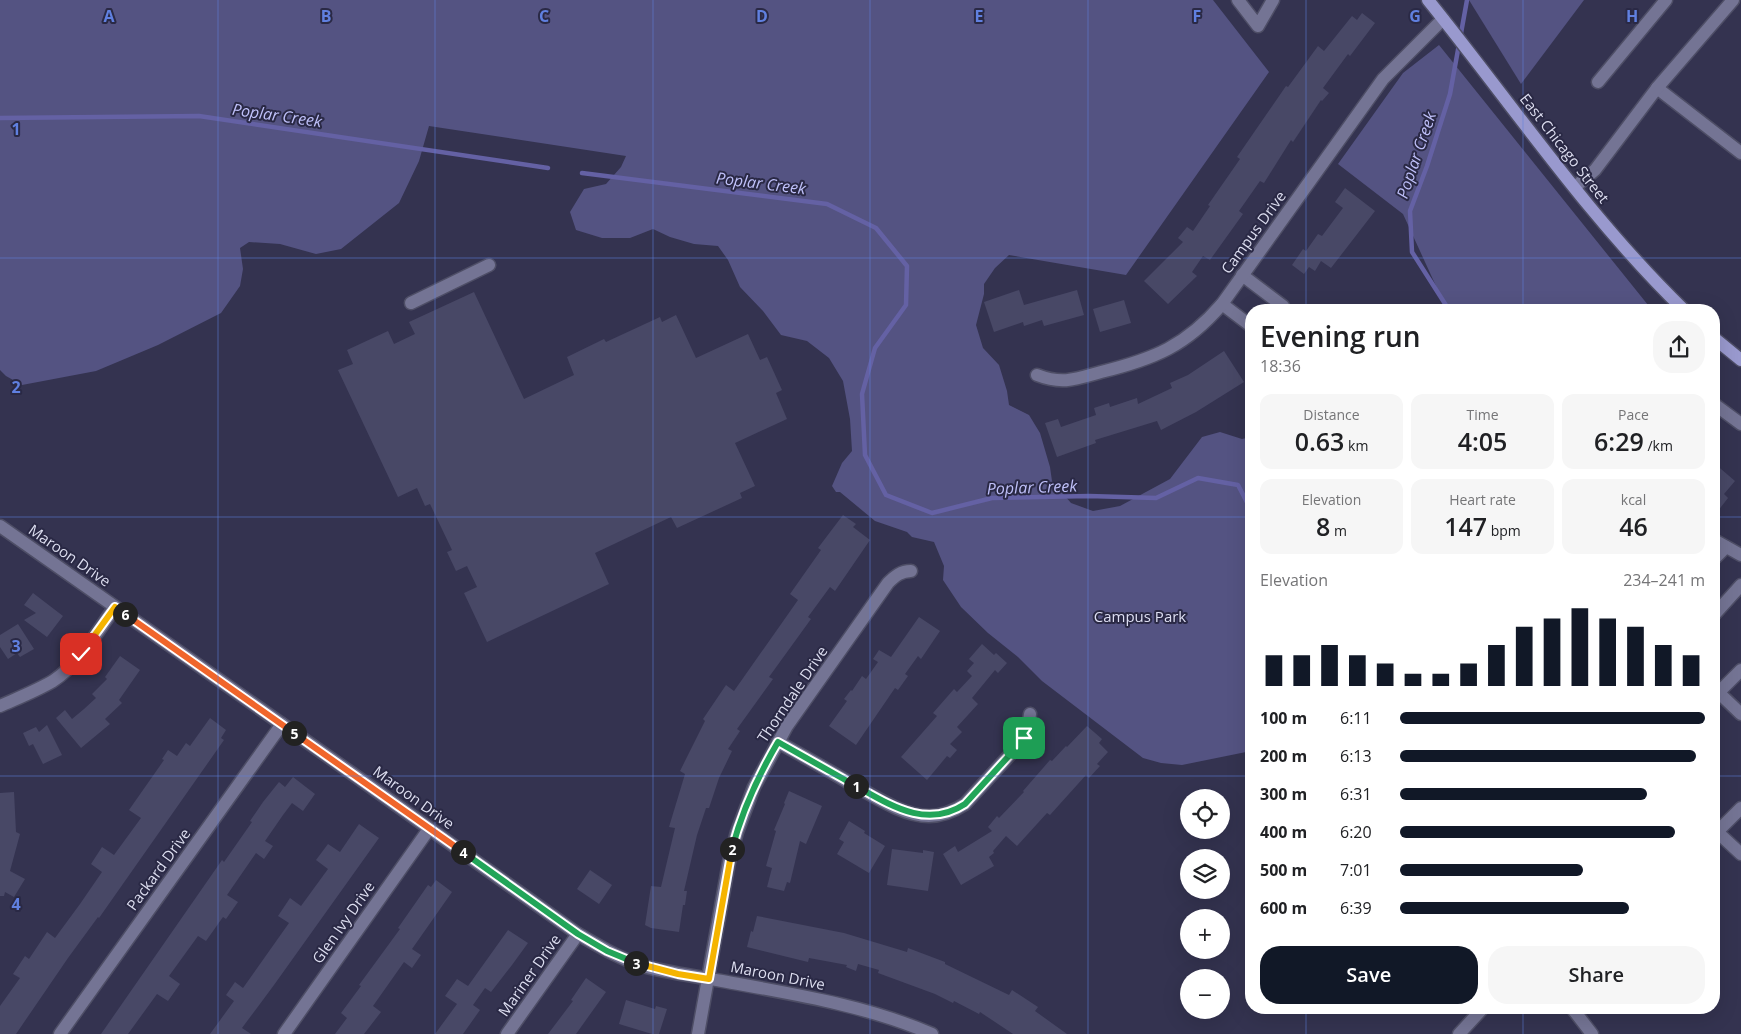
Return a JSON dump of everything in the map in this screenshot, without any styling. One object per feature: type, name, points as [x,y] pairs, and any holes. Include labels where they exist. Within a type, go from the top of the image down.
[{"type":"main road","name":"East Chicago Street","points":[[1428,0],[1575,187],[1647,274],[1678,304]]},
{"type":"main road","points":[[1720,343],[1741,360]]},
{"type":"street","points":[[1238,0],[1258,26],[1273,0]]},
{"type":"street","points":[[1598,82],[1666,0]]},
{"type":"street","points":[[1575,187],[1595,170],[1657,88],[1733,0]]},
{"type":"street","name":"Campus Drive","points":[[1037,375],[1060,381],[1073,380],[1133,364],[1159,355],[1192,334],[1208,321],[1383,79],[1443,19]]},
{"type":"street","points":[[1657,88],[1741,153]]},
{"type":"street","points":[[411,303],[490,266]]},
{"type":"street","points":[[1242,275],[1281,304]]},
{"type":"street","points":[[1222,304],[1245,321]]},
{"type":"street","points":[[1720,408],[1741,424]]},
{"type":"street","name":"Maroon Drive","points":[[0,526],[578,934],[607,951],[642,966],[850,1006],[909,1024],[932,1034]]},
{"type":"street","points":[[1720,544],[1741,555]]},
{"type":"street","points":[[1720,553],[1726,547]]},
{"type":"street","name":"Thorndale Drive","points":[[698,1034],[729,862],[737,832],[754,787],[778,742],[888,583],[903,571],[911,571]]},
{"type":"street","points":[[1720,608],[1741,585]]},
{"type":"street","points":[[0,706],[30,693],[59,676],[81,654],[115,607]]},
{"type":"street","points":[[1720,690],[1741,670]]},
{"type":"street","points":[[1720,697],[1741,714]]},
{"type":"street","points":[[778,742],[889,804],[928,816],[943,815],[955,811],[965,804],[1017,747],[1028,728],[1030,714]]},
{"type":"street","name":"Packard Drive","points":[[60,1034],[282,724]]},
{"type":"street","points":[[1720,827],[1741,808]]},
{"type":"street","name":"Glen Ivy Drive","points":[[284,1034],[430,829]]},
{"type":"street","points":[[1720,835],[1741,854]]},
{"type":"street","name":"Mariner Drive","points":[[507,1034],[578,934]]},
{"type":"street","points":[[1459,1034],[1477,1014]]},
{"type":"street","points":[[1577,1014],[1592,1034]]},
{"type":"green space","name":"Campus Park","points":[[0,0],[1213,0],[1269,72],[1126,275],[1009,255],[995,268],[984,284],[984,294],[976,325],[983,348],[999,365],[1009,405],[1029,415],[1040,433],[1052,481],[1071,503],[1093,511],[1120,506],[1170,479],[1202,437],[1220,432],[1245,438],[1245,752],[1182,765],[1161,763],[1143,758],[1042,681],[1018,657],[988,633],[961,607],[943,580],[944,566],[934,542],[912,537],[907,532],[875,521],[840,492],[836,492],[832,486],[842,463],[852,451],[850,419],[843,381],[829,358],[807,341],[781,335],[763,311],[740,287],[728,260],[718,246],[694,244],[670,237],[653,229],[630,238],[602,238],[576,230],[570,212],[584,189],[606,184],[621,167],[626,156],[429,126],[419,161],[399,203],[341,249],[316,254],[280,244],[249,242],[240,248],[243,269],[240,286],[221,313],[158,345],[96,371],[22,385],[6,376],[0,370]]},
{"type":"green space","points":[[1469,0],[1584,0],[1521,84]]},
{"type":"green space","points":[[1439,45],[1647,304],[1444,304],[1403,214],[1338,164],[1403,73]]},
{"type":"building","points":[[1362,13],[1375,23],[1350,56],[1348,54],[1323,88],[1329,93],[1321,100],[1293,142],[1291,140],[1264,183],[1260,181],[1239,211],[1243,214],[1210,260],[1203,256],[1192,272],[1197,276],[1168,304],[1144,281],[1183,242],[1178,238],[1187,227],[1193,231],[1210,206],[1208,205],[1240,159],[1237,157],[1286,86],[1288,87],[1318,46],[1324,51],[1352,16],[1357,20]]},
{"type":"building","points":[[1345,188],[1375,211],[1331,268],[1321,261],[1315,271],[1309,267],[1304,274],[1292,265],[1303,249],[1306,251],[1318,234],[1322,236],[1343,208],[1335,202]]},
{"type":"building","points":[[1019,290],[1024,305],[1077,290],[1084,315],[1044,326],[1042,320],[1024,326],[1023,322],[994,332],[984,302]]},
{"type":"building","points":[[474,292],[524,399],[574,375],[567,357],[604,339],[606,342],[660,317],[662,322],[676,315],[696,358],[748,334],[760,360],[767,357],[782,390],[776,393],[787,419],[735,443],[755,486],[740,493],[742,498],[677,528],[671,517],[595,553],[609,584],[487,642],[464,593],[477,587],[467,566],[456,571],[447,552],[452,550],[430,504],[425,506],[417,488],[398,497],[338,370],[353,364],[347,350],[388,331],[394,344],[415,334],[409,322]]},
{"type":"building","points":[[1124,300],[1131,323],[1100,332],[1093,309]]},
{"type":"building","points":[[1224,351],[1244,382],[1196,412],[1161,430],[1157,421],[1095,440],[1096,443],[1057,457],[1045,423],[1058,419],[1061,427],[1096,415],[1094,408],[1109,403],[1110,407],[1137,398],[1138,404],[1172,388],[1170,383],[1188,375]]},
{"type":"building","points":[[1720,468],[1735,481],[1724,494],[1728,498],[1720,508]]},
{"type":"building","points":[[843,515],[856,524],[853,527],[870,540],[835,591],[830,587],[808,617],[811,619],[769,677],[773,679],[737,729],[740,731],[728,749],[732,751],[719,778],[709,808],[706,808],[697,835],[684,891],[687,891],[679,932],[651,928],[645,925],[651,886],[661,887],[675,828],[669,827],[685,774],[680,771],[705,721],[703,719],[726,685],[734,691],[798,600],[790,594],[821,550],[818,548]]},
{"type":"building","points":[[33,593],[63,616],[47,637],[24,620],[36,613],[24,605]]},
{"type":"building","points":[[919,617],[940,631],[921,659],[918,656],[905,674],[908,676],[898,690],[895,688],[856,745],[829,726],[847,701],[844,699],[862,676],[866,679],[878,662],[873,659],[879,650],[891,657]]},
{"type":"building","points":[[18,624],[34,649],[20,657],[17,653],[8,659],[0,647],[0,635]]},
{"type":"building","points":[[982,644],[1007,663],[998,673],[995,670],[972,698],[978,704],[957,727],[962,732],[950,744],[957,750],[950,758],[947,756],[927,780],[901,757],[937,716],[933,713],[954,689],[957,692],[972,676],[967,671],[974,663],[969,659]]},
{"type":"building","points":[[120,656],[140,670],[119,700],[122,703],[105,719],[110,724],[81,748],[56,718],[65,710],[72,719],[96,698],[92,694],[107,679],[105,677]]},
{"type":"building","points":[[210,718],[226,730],[221,738],[224,740],[16,1034],[0,1034],[0,1006],[20,978],[13,974],[25,956],[29,959],[47,932],[55,938],[80,904],[102,872],[91,864],[102,847],[114,855],[141,818],[129,810],[164,760],[162,759],[168,750],[177,756],[186,743],[190,746]]},
{"type":"building","points":[[47,725],[62,755],[43,764],[33,744],[29,746],[23,733],[36,727],[39,732]]},
{"type":"building","points":[[1087,726],[1102,739],[1099,743],[1108,752],[1097,764],[1100,766],[1089,778],[1086,775],[1050,815],[1047,813],[1017,846],[1006,836],[989,857],[994,866],[961,885],[943,854],[955,846],[958,852],[992,831],[988,827],[997,816],[999,818],[1024,792],[1050,760],[1052,761]]},
{"type":"building","points":[[293,777],[315,794],[303,811],[292,803],[265,841],[273,846],[264,859],[256,853],[227,895],[238,902],[226,919],[223,917],[206,941],[198,936],[169,976],[180,984],[168,1001],[157,994],[128,1034],[101,1034],[222,860],[224,862],[252,822],[250,821],[263,802],[279,782],[285,787]]},
{"type":"building","points":[[789,791],[822,806],[806,844],[800,841],[790,883],[787,882],[784,891],[767,887],[772,868],[766,866],[776,831],[774,830]]},
{"type":"building","points":[[14,792],[16,832],[20,834],[10,871],[25,879],[14,897],[5,892],[4,896],[0,896],[0,793]]},
{"type":"building","points":[[849,821],[885,846],[869,873],[837,854],[844,842],[839,839]]},
{"type":"building","points":[[359,824],[379,838],[242,1028],[251,1034],[210,1034],[234,1001],[226,995],[235,982],[243,988],[289,923],[278,916],[290,898],[301,906],[328,869],[316,860],[328,844],[340,852]]},
{"type":"building","points":[[892,849],[923,853],[923,850],[934,852],[928,891],[887,885]]},
{"type":"building","points":[[590,870],[612,885],[599,904],[577,889]]},
{"type":"building","points":[[436,880],[452,892],[412,949],[421,955],[412,968],[404,962],[373,1006],[381,1012],[364,1034],[335,1034],[347,1018],[341,1013],[361,986],[359,985],[400,929],[398,928],[428,885],[431,887]]},
{"type":"building","points":[[757,916],[844,933],[907,952],[908,948],[945,962],[945,964],[1009,995],[1012,990],[1038,1007],[1035,1011],[1067,1034],[1013,1034],[980,1012],[979,1014],[954,1001],[953,1003],[935,994],[878,973],[879,970],[858,964],[856,971],[846,967],[847,965],[809,958],[808,962],[747,947]]},
{"type":"building","points":[[508,930],[528,943],[491,992],[485,988],[473,1005],[480,1010],[463,1034],[435,1034],[457,1004],[445,996],[457,979],[468,986]]},
{"type":"building","points":[[586,978],[606,992],[576,1034],[548,1034],[573,1001],[571,1000]]},
{"type":"building","points":[[626,1000],[655,1009],[656,1006],[667,1009],[659,1034],[652,1034],[619,1024]]},
{"type":"waterway","name":"Poplar Creek","points":[[1445,304],[1412,252],[1410,211],[1427,166],[1450,94],[1467,0]]},
{"type":"waterway","name":"Poplar Creek","points":[[0,118],[199,116],[548,168]]},
{"type":"waterway","name":"Poplar Creek","points":[[582,173],[827,204],[876,228],[907,266],[906,305],[875,348],[862,394],[865,455],[886,495],[932,513],[992,498],[1089,496],[1156,498],[1198,478],[1238,485],[1245,498]]},
{"type":"route","points":[[81,654],[115,607],[578,934],[607,951],[642,966],[709,979],[729,862],[737,832],[754,787],[778,742],[889,804],[928,816],[943,815],[955,811],[965,804],[1024,738]]}]
